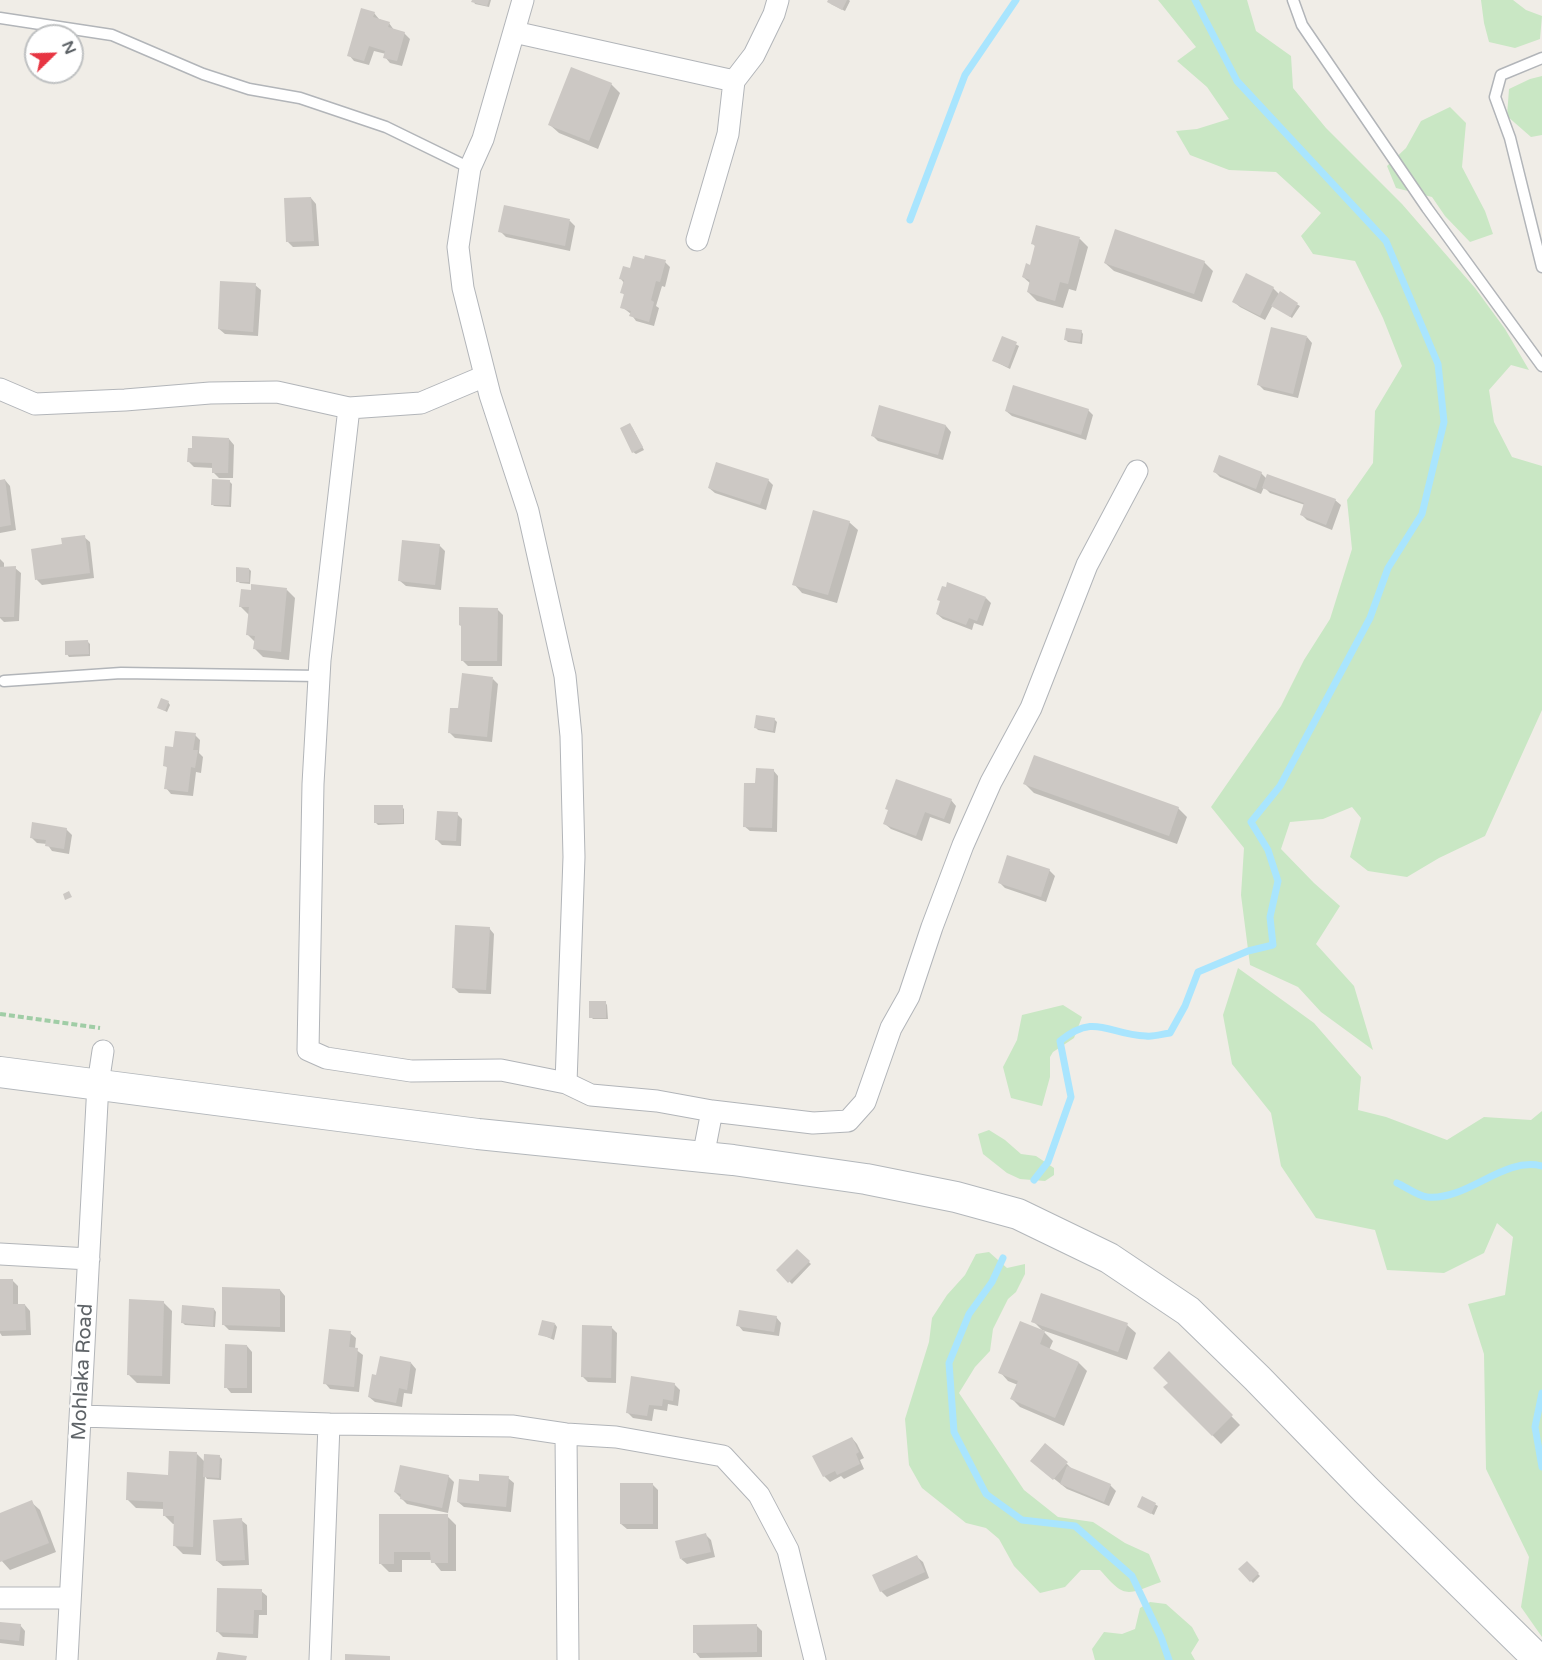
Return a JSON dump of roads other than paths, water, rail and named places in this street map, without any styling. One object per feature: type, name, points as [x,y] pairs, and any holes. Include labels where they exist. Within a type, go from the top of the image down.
[{"type":"main road","points":[[0,1072],[478,1134],[704,1157],[866,1179],[956,1197],[1018,1214],[1109,1258],[1188,1311],[1257,1378],[1366,1491],[1539,1660]]},
{"type":"street","points":[[523,0],[483,139],[470,168],[458,247],[463,288],[485,376],[528,511],[565,676],[571,736],[574,857],[566,1083]]},
{"type":"street","points":[[697,240],[728,134],[734,81],[754,55],[774,14],[778,0]]},
{"type":"street","points":[[514,32],[734,81]]},
{"type":"street","points":[[0,389],[34,404],[210,393],[277,392],[349,408],[421,403],[485,376]]},
{"type":"street","points":[[349,408],[319,676],[313,784],[308,1050],[326,1058],[411,1071],[501,1070],[566,1083],[591,1095],[657,1101],[712,1111],[813,1123],[848,1121],[865,1102],[891,1028],[909,996],[963,845],[991,782],[1031,708],[1087,565],[1137,471]]},
{"type":"street","name":"Mohlaka Road","points":[[67,1660],[98,1084],[103,1051]]},
{"type":"street","points":[[704,1157],[712,1111]]},
{"type":"street","points":[[0,1254],[88,1259]]},
{"type":"street","points":[[81,1416],[329,1424],[512,1426],[566,1434],[616,1437],[723,1456],[759,1495],[788,1550],[815,1660]]},
{"type":"street","points":[[321,1660],[329,1424]]},
{"type":"street","points":[[566,1434],[568,1660]]},
{"type":"street","points":[[0,1598],[70,1598]]},
{"type":"lane","points":[[1293,0],[1302,25],[1426,208],[1542,366]]},
{"type":"lane","points":[[0,18],[112,35],[203,74],[249,89],[300,98],[376,124],[470,168]]},
{"type":"lane","points":[[1542,58],[1501,75],[1495,97],[1510,138],[1542,267]]},
{"type":"lane","points":[[4,681],[121,673],[319,676]]},
{"type":"waterway","points":[[910,220],[965,75],[1016,0]]},
{"type":"waterway","points":[[1034,1180],[1048,1162],[1071,1097],[1060,1041],[1072,1032],[1093,1026],[1133,1035],[1155,1036],[1170,1033],[1185,1006],[1198,972],[1248,951],[1273,945],[1270,917],[1278,881],[1268,850],[1251,822],[1280,786],[1370,618],[1388,568],[1422,514],[1444,422],[1438,364],[1386,241],[1237,81],[1195,0]]},
{"type":"waterway","points":[[1397,1183],[1423,1196],[1442,1196],[1457,1192],[1513,1167],[1542,1166]]},
{"type":"waterway","points":[[1003,1258],[992,1282],[969,1314],[949,1363],[954,1432],[986,1494],[1022,1520],[1075,1526],[1132,1576],[1161,1637],[1169,1660]]},
{"type":"waterway","points":[[1542,1393],[1535,1427],[1542,1467]]}]
